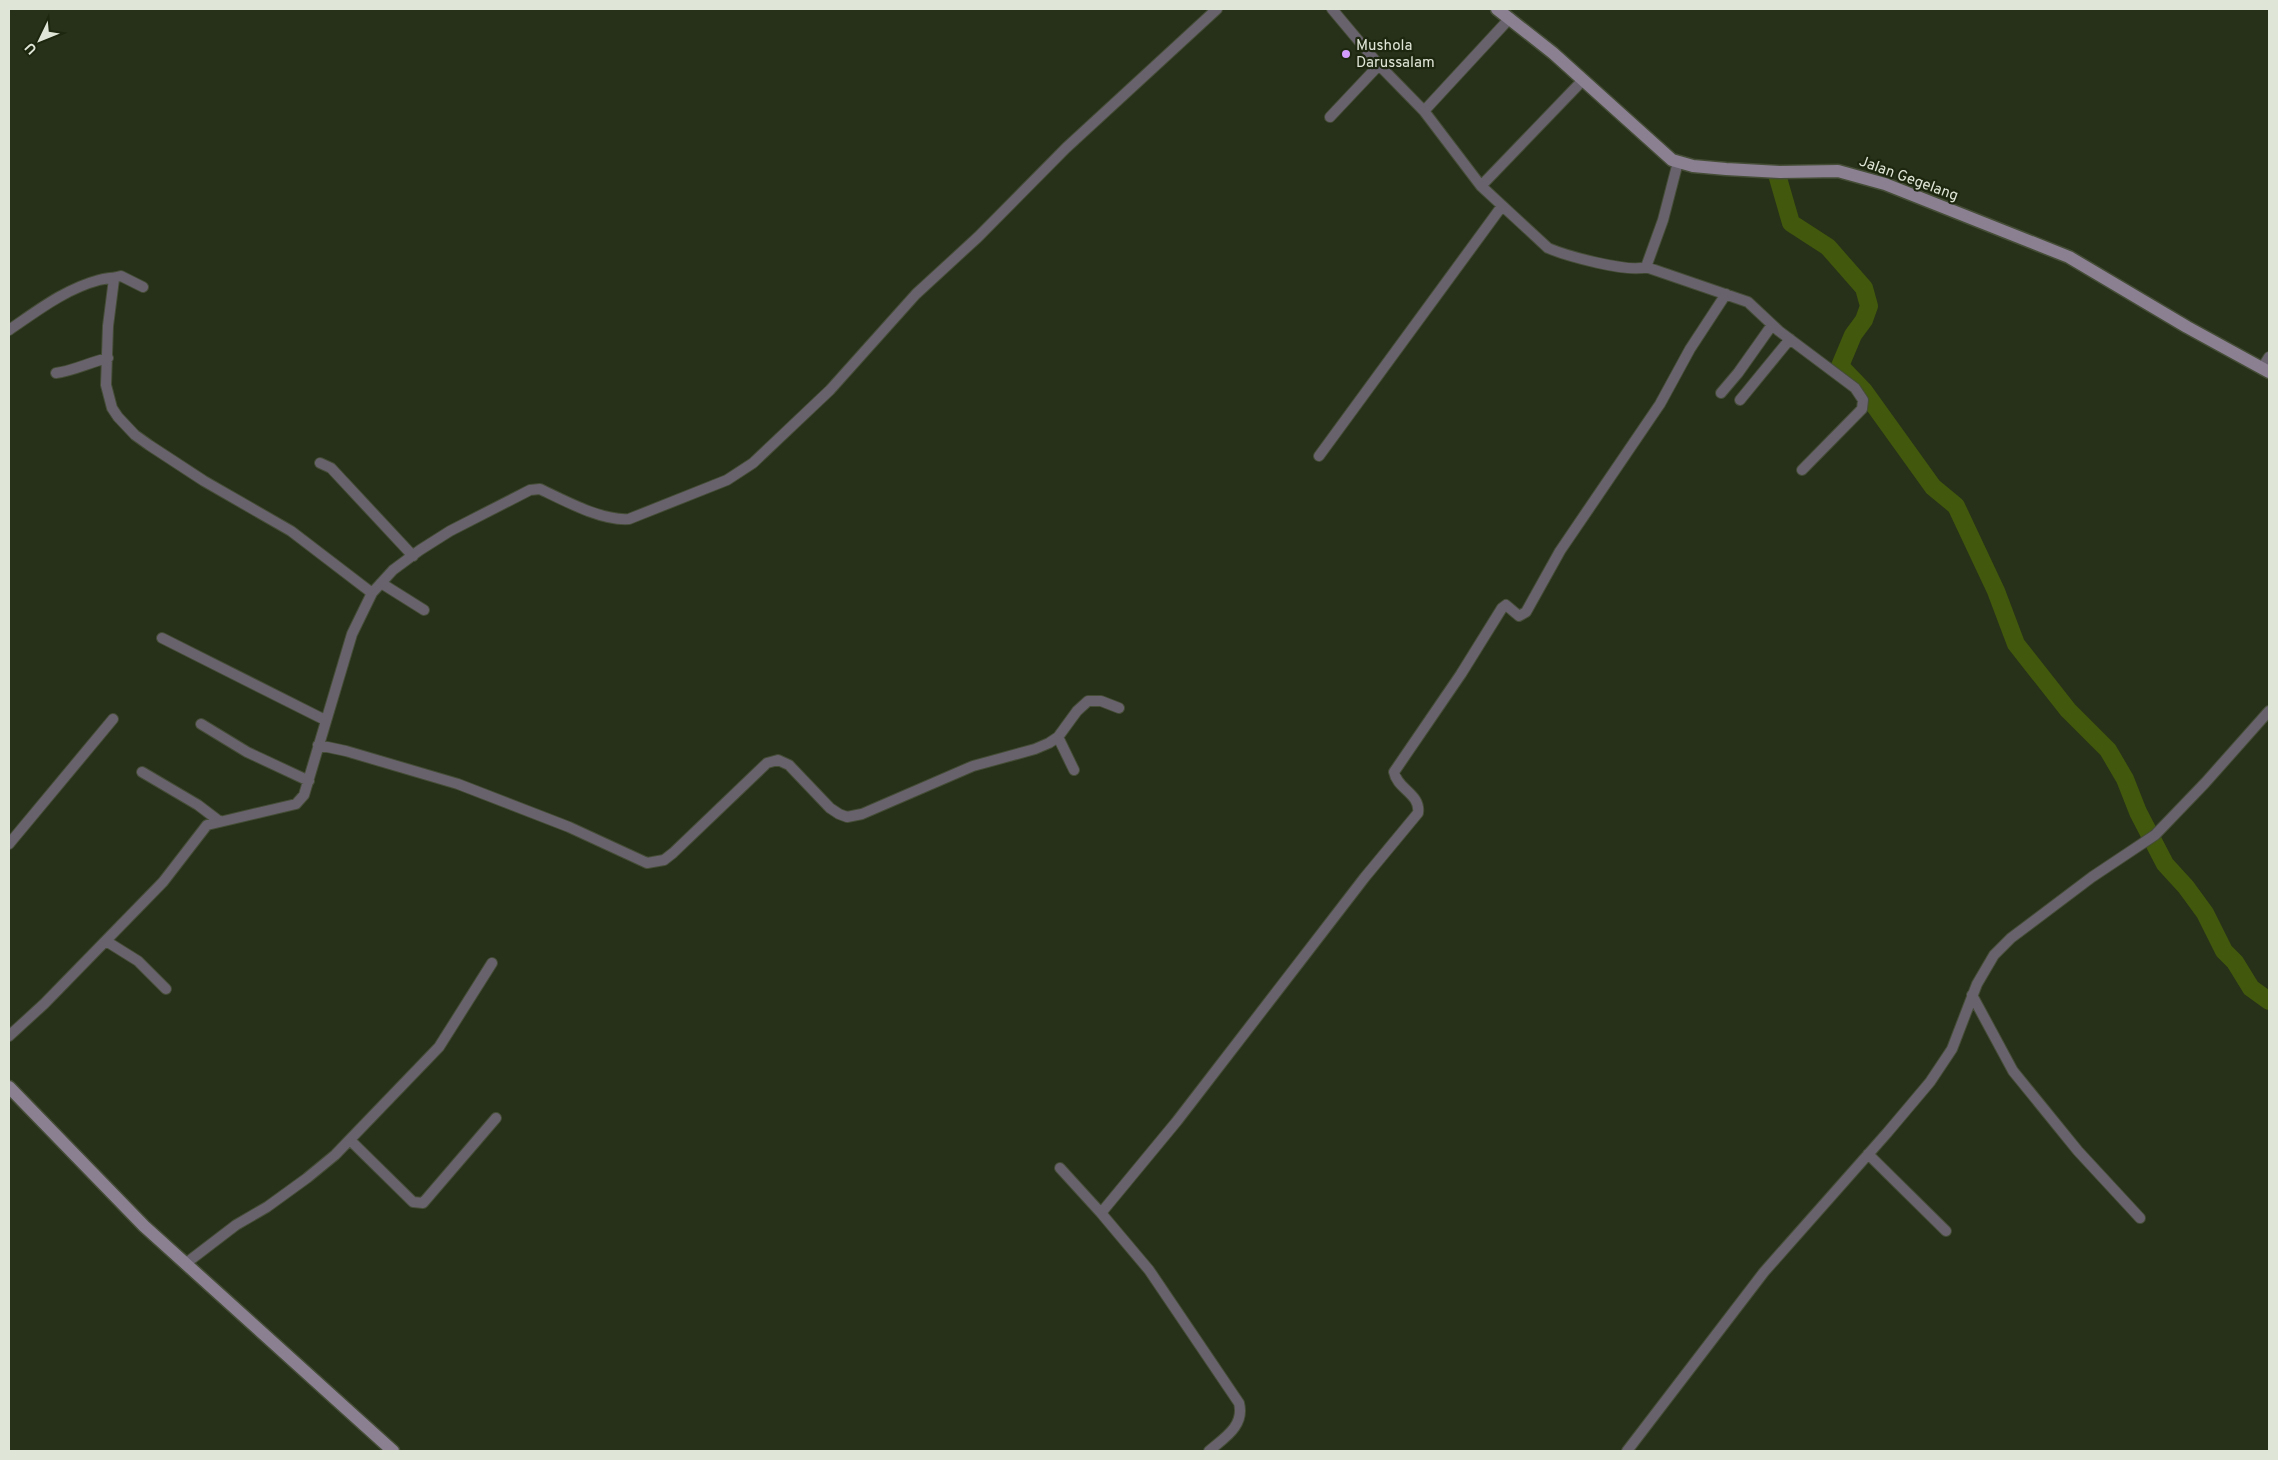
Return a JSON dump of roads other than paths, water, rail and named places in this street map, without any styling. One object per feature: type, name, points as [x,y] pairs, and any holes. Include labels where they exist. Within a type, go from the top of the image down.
[{"type":"street","points":[[9,1036],[163,882],[207,825],[296,804],[304,795],[352,634],[372,593],[393,570],[450,531],[530,490],[540,489],[603,517],[629,520],[727,480],[753,463],[830,390],[916,294],[978,237],[1066,148],[1217,9]]},
{"type":"street","points":[[1332,9],[1379,64],[1424,111],[1481,186],[1548,248],[1556,252],[1637,269],[1646,267],[1748,302],[1772,325],[1855,388],[1863,400],[1862,409],[1802,470]]},
{"type":"street","name":"Jalan Gegelang","points":[[1497,9],[1583,80],[1666,156],[1678,162],[1701,167],[1762,172],[1838,171],[1885,184],[2069,257],[2266,370]]},
{"type":"street","points":[[1424,111],[1510,18]]},
{"type":"street","points":[[1330,117],[1379,64]]},
{"type":"street","points":[[1481,186],[1583,80]]},
{"type":"street","points":[[1646,267],[1663,220],[1678,162]]},
{"type":"street","points":[[1319,456],[1502,206]]},
{"type":"street","points":[[9,330],[63,295],[100,280],[124,276],[143,287]]},
{"type":"street","points":[[114,279],[108,326],[107,391],[112,408],[135,434],[204,481],[291,531],[372,593]]},
{"type":"street","points":[[1101,1212],[1176,1121],[1364,877],[1418,813],[1419,806],[1415,798],[1398,781],[1394,772],[1461,674],[1502,608],[1506,605],[1519,616],[1526,612],[1560,552],[1660,404],[1690,349],[1726,294]]},
{"type":"street","points":[[1721,393],[1738,374],[1772,325]]},
{"type":"street","points":[[1740,400],[1790,339]]},
{"type":"street","points":[[2266,370],[2269,357]]},
{"type":"street","points":[[56,373],[64,373],[88,363],[108,358]]},
{"type":"street","points":[[320,463],[331,468],[413,556]]},
{"type":"street","points":[[381,583],[424,610]]},
{"type":"street","points":[[162,638],[325,720]]},
{"type":"street","points":[[318,745],[346,751],[458,784],[569,827],[647,863],[664,860],[673,853],[767,763],[778,760],[789,765],[830,808],[847,817],[862,814],[973,766],[1035,749],[1058,737],[1083,704],[1096,700],[1119,708]]},
{"type":"street","points":[[1627,1451],[1764,1272],[1904,1115],[1945,1061],[1956,1041],[1972,995],[1988,963],[2011,938],[2152,837],[2205,783],[2269,711]]},
{"type":"street","points":[[9,844],[113,719]]},
{"type":"street","points":[[201,724],[247,752],[308,781]]},
{"type":"street","points":[[1058,737],[1074,770]]},
{"type":"street","points":[[142,772],[198,805],[219,821]]},
{"type":"street","points":[[106,941],[138,961],[166,989]]},
{"type":"street","points":[[185,1264],[236,1226],[267,1207],[307,1178],[350,1140],[439,1047],[492,964]]},
{"type":"street","points":[[1972,995],[2018,1078],[2078,1151],[2140,1218]]},
{"type":"street","points":[[9,1087],[144,1226],[392,1451]]},
{"type":"street","points":[[350,1140],[413,1202],[418,1204],[423,1203],[496,1118]]},
{"type":"street","points":[[1868,1154],[1946,1231]]},
{"type":"street","points":[[1060,1168],[1101,1212],[1149,1270],[1239,1403],[1241,1413],[1238,1423],[1209,1451]]},
{"type":"waterway","points":[[1778,178],[1791,223],[1828,247],[1864,288],[1869,306],[1864,320],[1853,335],[1840,366],[1864,391],[1933,487],[1956,506],[1996,591],[2016,644],[2068,710],[2108,750],[2125,779],[2138,812],[2165,864],[2186,887],[2205,913],[2224,951],[2235,962],[2251,988],[2269,1001]]},
{"type":"place","name":"Mushola Darussalam","points":[[1346,54]]}]
